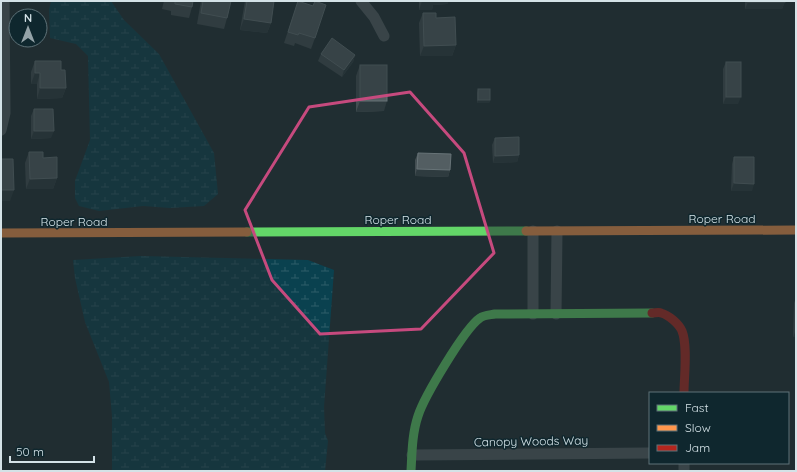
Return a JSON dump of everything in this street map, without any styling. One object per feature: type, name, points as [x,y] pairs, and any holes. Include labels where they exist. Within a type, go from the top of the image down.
[{"type":"street","points":[[1,130],[5,113],[4,1]]},
{"type":"street","points":[[361,1],[374,17],[384,36]]},
{"type":"street","points":[[556,314],[557,230]]},
{"type":"street","name":"Roper Road","points":[[1,233],[796,230]]},
{"type":"street","points":[[533,231],[533,314]]},
{"type":"street","points":[[411,471],[412,443],[418,416],[430,392],[464,337],[480,318],[495,314],[661,313],[674,320],[682,331],[684,392]]},
{"type":"street","name":"Canopy Woods Way","points":[[412,455],[649,453]]},
{"type":"highlighted area","points":[[410,92],[464,153],[494,253],[421,329],[320,334],[272,280],[245,210],[309,107]]},
{"type":"green space","points":[[51,1],[111,1],[124,20],[159,54],[214,153],[218,194],[204,206],[170,208],[143,206],[99,211],[79,206],[75,198],[75,181],[90,140],[88,56],[76,44],[50,38],[49,10]]},
{"type":"green space","points":[[141,256],[308,260],[334,270],[324,407],[325,433],[328,441],[325,471],[112,471],[112,416],[109,382],[85,322],[75,278],[73,260]]},
{"type":"building","points":[[175,1],[193,1],[192,7],[175,4]]},
{"type":"building","points":[[203,1],[231,1],[227,18],[201,13]]},
{"type":"building","points":[[247,1],[274,1],[271,23],[244,19]]},
{"type":"building","points":[[298,1],[313,6],[315,1],[326,5],[315,38],[299,33],[298,35],[288,32]]},
{"type":"building","points":[[785,1],[785,2],[748,2]]},
{"type":"building","points":[[423,13],[436,13],[436,18],[455,17],[456,45],[424,46]]},
{"type":"building","points":[[332,38],[355,55],[344,70],[321,54]]},
{"type":"building","points":[[35,61],[61,61],[61,70],[65,70],[66,88],[40,88],[40,73],[35,73]]},
{"type":"building","points":[[726,62],[741,62],[741,97],[726,97]]},
{"type":"building","points":[[360,65],[387,65],[387,101],[360,101]]},
{"type":"building","points":[[478,89],[490,89],[490,100],[478,100]]},
{"type":"building","points":[[34,109],[53,109],[54,131],[34,131]]},
{"type":"building","points":[[519,137],[519,155],[495,156],[495,138]]},
{"type":"building","points":[[29,152],[43,152],[43,158],[57,157],[57,178],[30,179]]},
{"type":"building","points":[[418,153],[451,154],[450,170],[417,169]]},
{"type":"building","points":[[734,157],[754,157],[754,184],[734,183]]},
{"type":"building","points":[[1,159],[13,159],[14,190],[1,190]]},
{"type":"traffic: fast","points":[[247,232],[526,231]]},
{"type":"traffic: fast","points":[[411,471],[415,430],[418,416],[422,407],[436,379],[455,348],[473,324],[480,318],[495,314],[652,313]]},
{"type":"traffic: slow","points":[[526,231],[796,230]]},
{"type":"traffic: slow","points":[[1,233],[247,232]]},
{"type":"traffic: jam","points":[[652,313],[660,313],[667,316],[681,328],[685,345],[684,392]]}]
